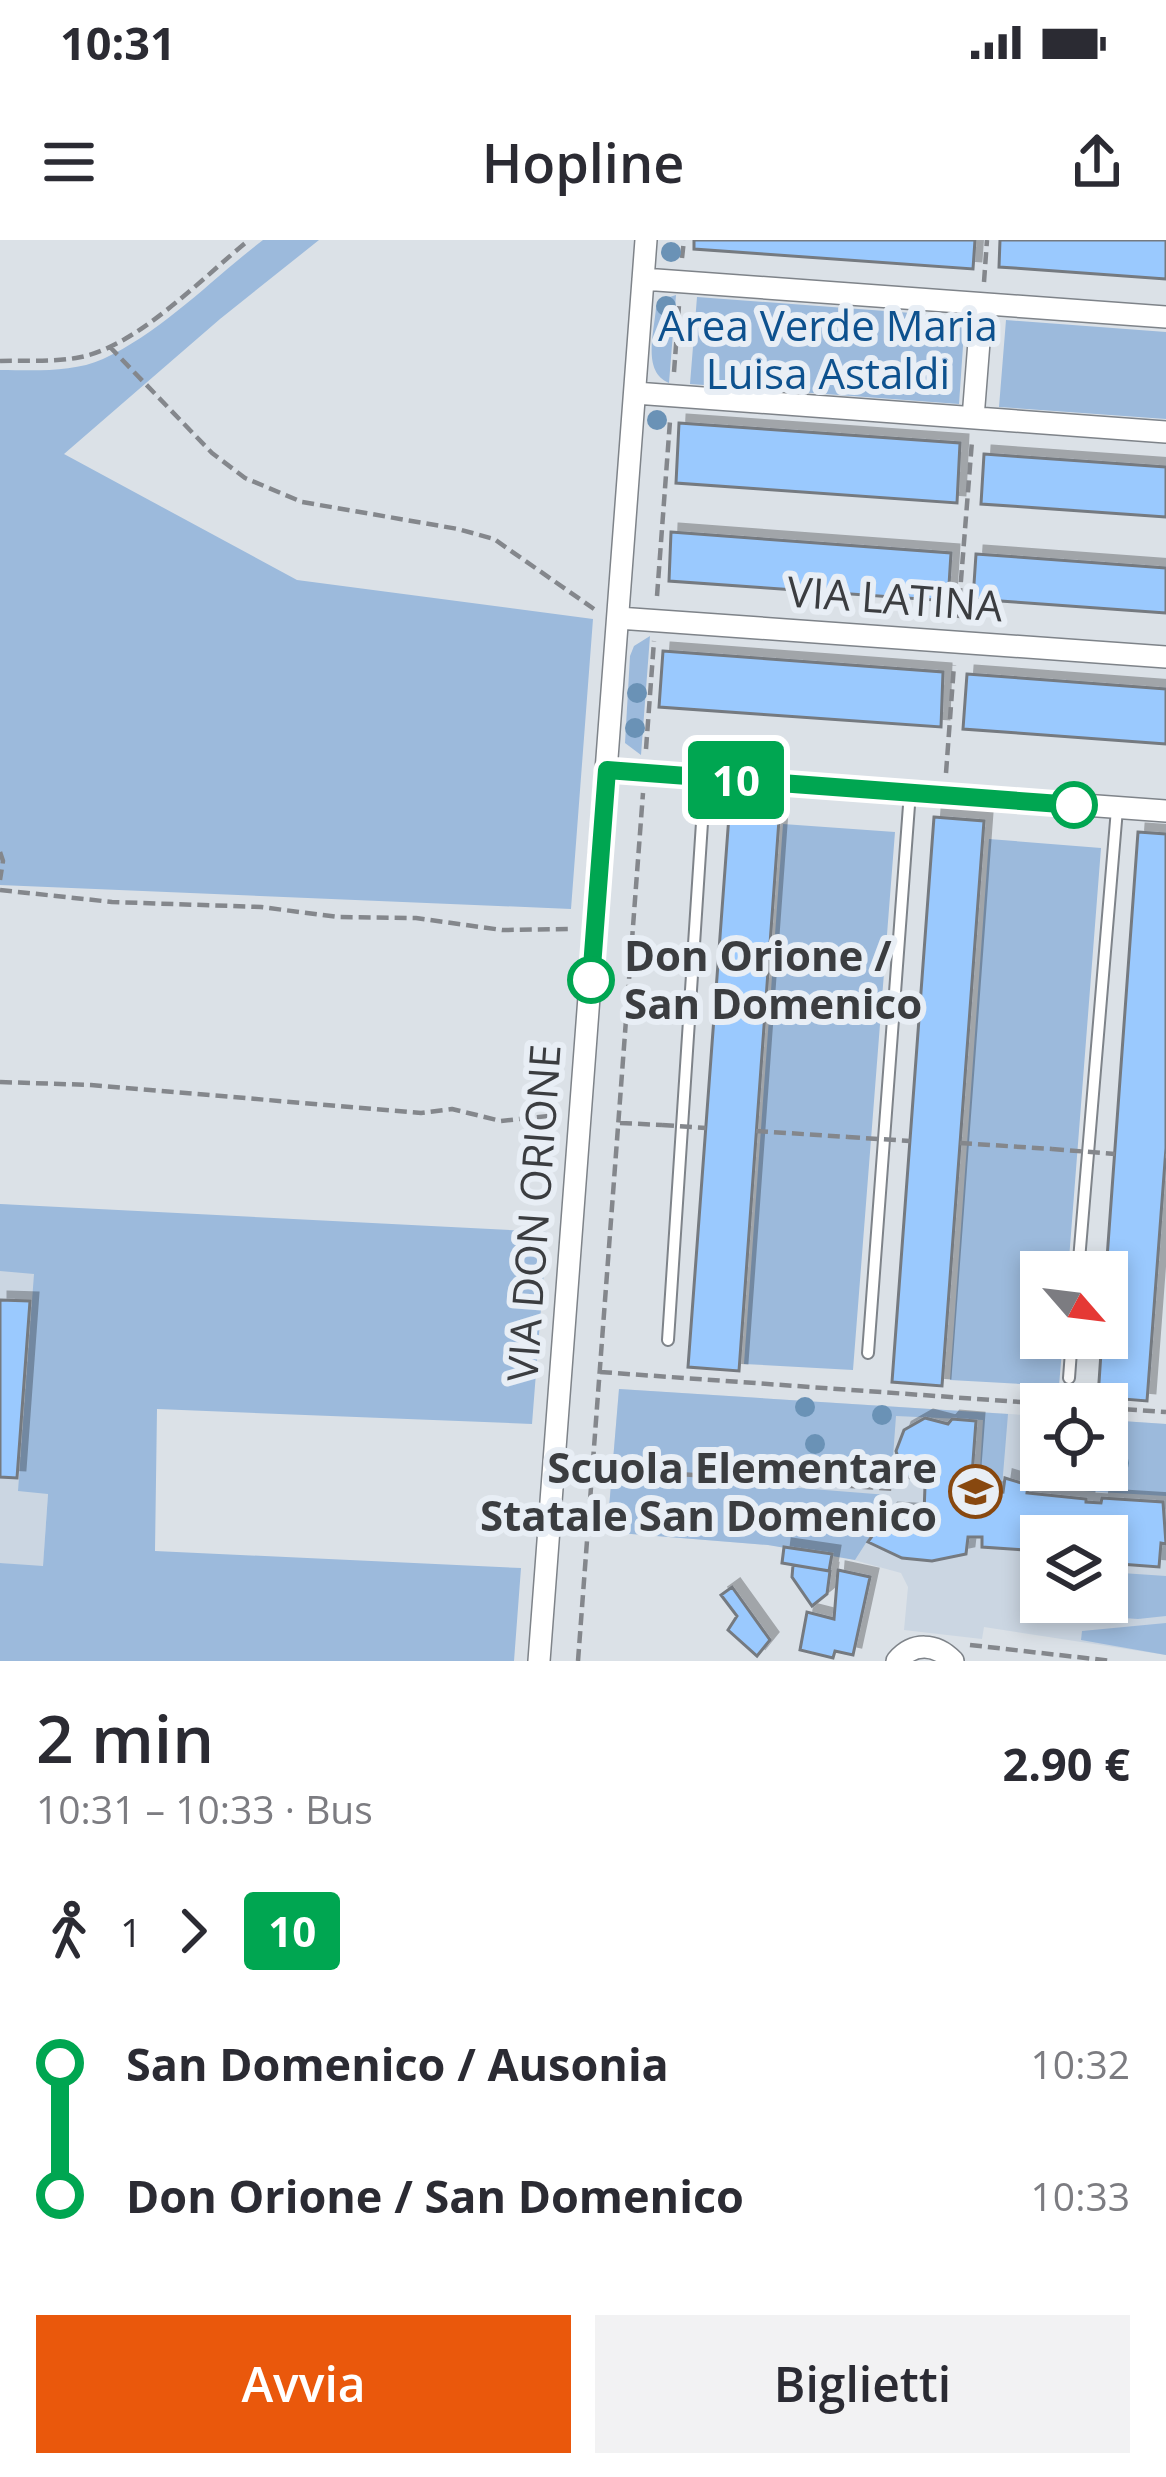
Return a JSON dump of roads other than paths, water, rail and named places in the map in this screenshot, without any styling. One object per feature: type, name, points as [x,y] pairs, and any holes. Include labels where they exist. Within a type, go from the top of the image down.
[{"type":"street","points":[[646,240],[607,770],[1166,812]]},
{"type":"street","points":[[643,279],[1166,317]]},
{"type":"street","points":[[974,418],[982,304]]},
{"type":"street","points":[[635,393],[1166,432]]},
{"type":"street","name":"VIA LATINA","points":[[619,618],[1166,657]]},
{"type":"street","name":"VIA DON ORIONE","points":[[539,1661],[607,770]]},
{"type":"street","points":[[897,1661],[908,1649],[925,1646],[958,1653]]},
{"type":"lane","points":[[668,1340],[705,777]]},
{"type":"lane","points":[[868,1353],[910,793]]},
{"type":"lane","points":[[1080,1251],[1117,808]]},
{"type":"lane","points":[[1069,1378],[1070,1359]]},
{"type":"place","name":"Don Orione / San Domenico","points":[[591,980]]},
{"type":"place","name":"Scuola Elementare Statale San Domenico","points":[[976,1492]]},
{"type":"park label","name":"Area Verde Maria Luisa Astaldi","points":[[828,350]]}]
